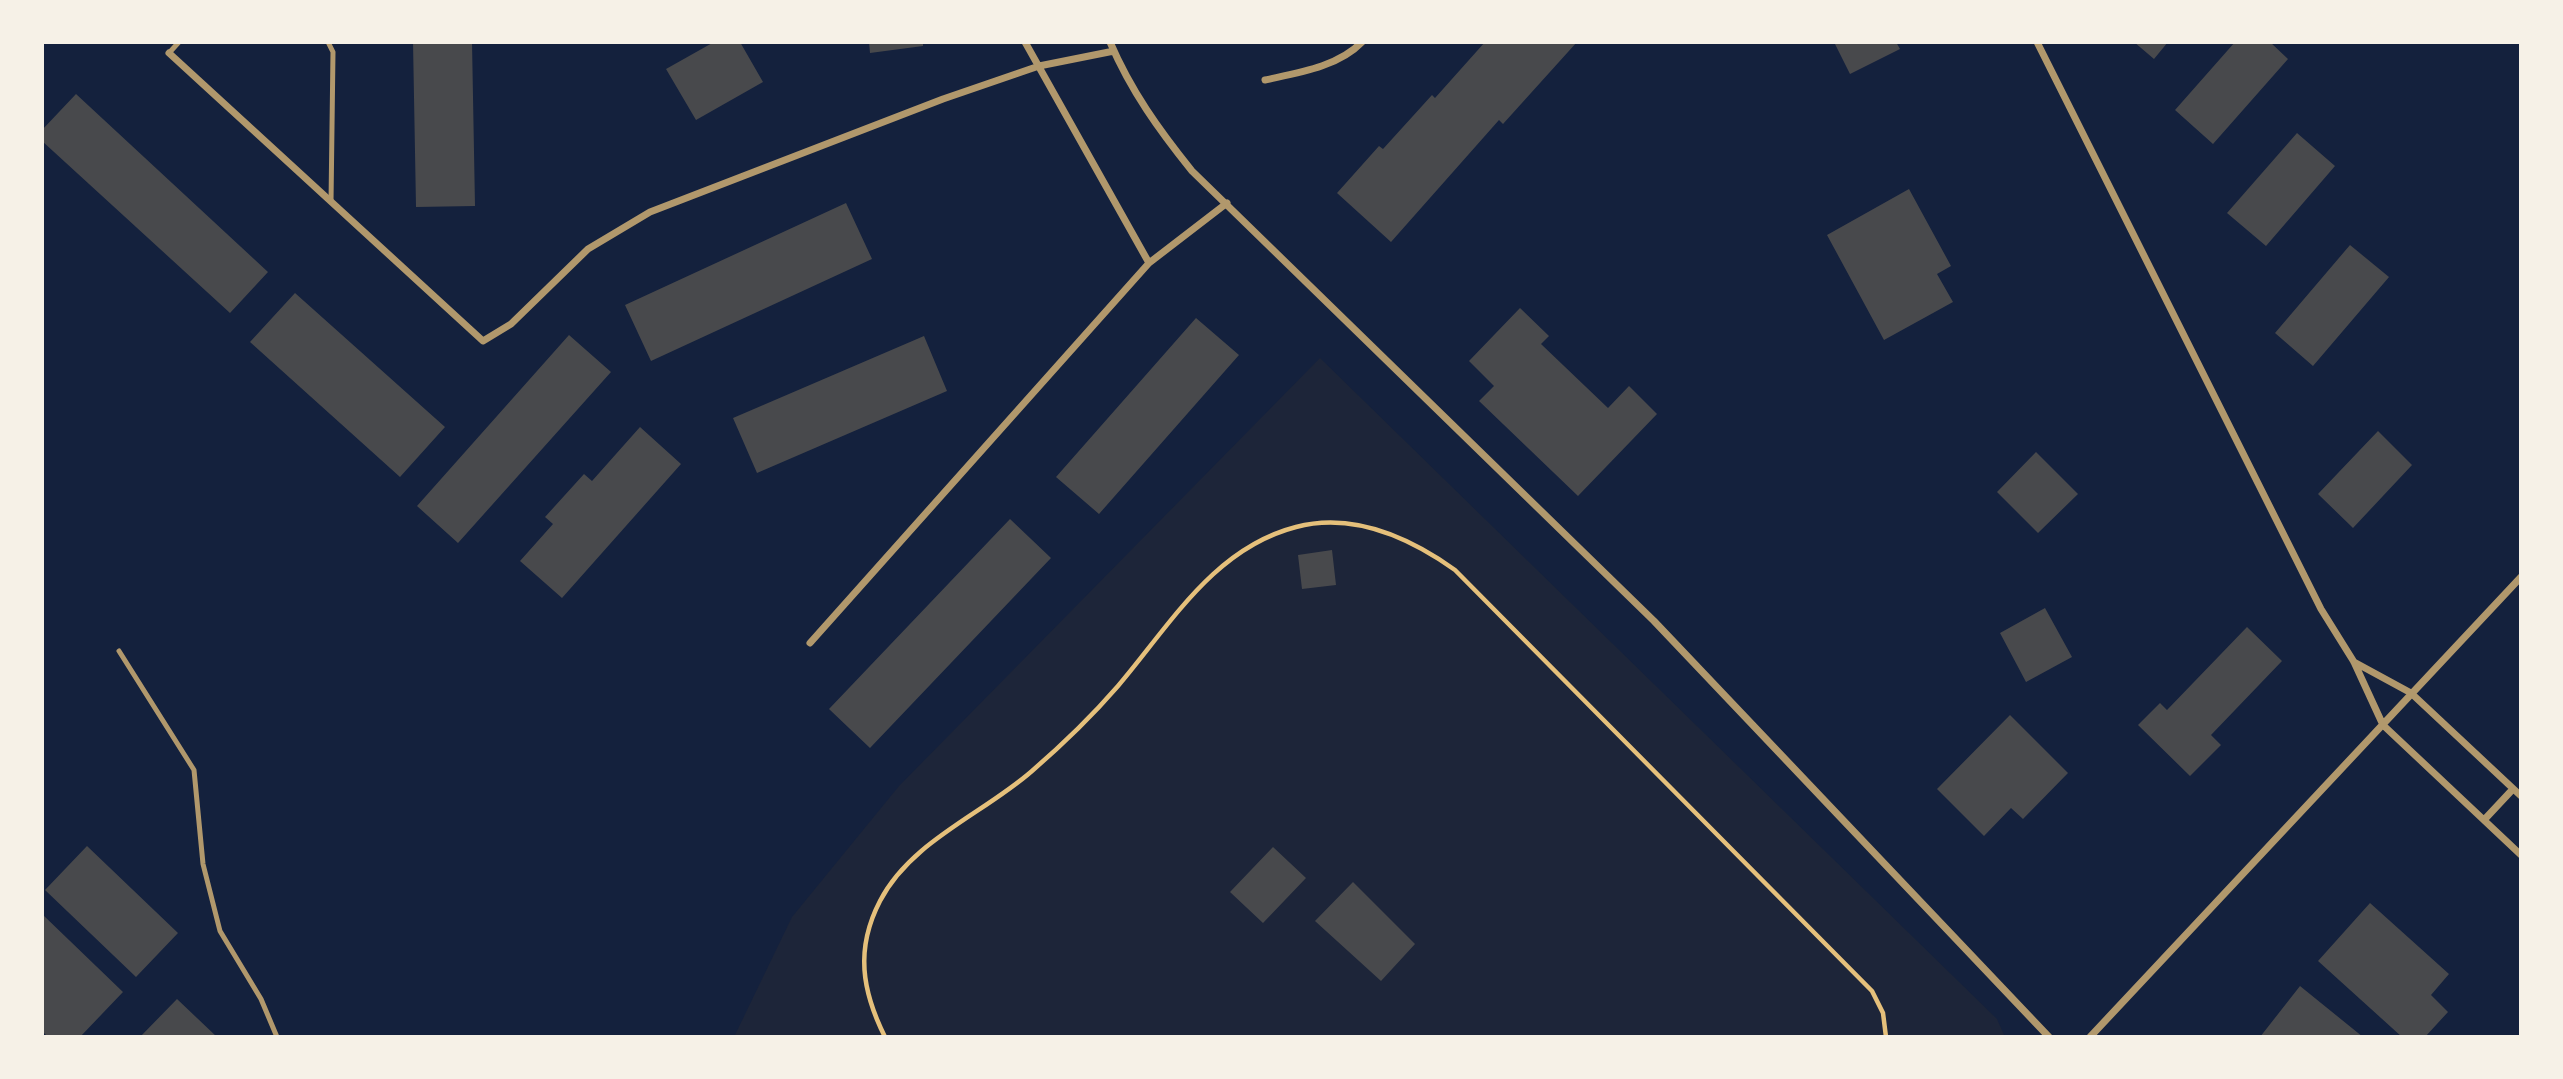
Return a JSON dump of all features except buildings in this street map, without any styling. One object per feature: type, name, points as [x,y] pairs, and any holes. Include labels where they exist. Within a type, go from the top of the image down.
[{"type":"street","points":[[1025,42],[1149,262]]},
{"type":"street","points":[[1110,42],[1125,78],[1153,122],[1192,172],[1654,621],[2049,1037]]},
{"type":"street","points":[[1265,80],[1311,70],[1355,49],[1362,42]]},
{"type":"street","points":[[2037,42],[2321,609],[2354,662],[2383,725],[2521,855]]},
{"type":"street","points":[[169,54],[483,341],[511,324],[588,249],[650,212],[943,99],[1039,66],[1114,51]]},
{"type":"street","points":[[810,643],[1149,262],[1227,204]]},
{"type":"street","points":[[2090,1037],[2521,577]]},
{"type":"street","points":[[2354,662],[2412,694],[2521,796]]},
{"type":"street","points":[[2484,820],[2514,789]]},
{"type":"lane","points":[[169,54],[179,42]]},
{"type":"lane","points":[[328,42],[333,52],[331,202]]},
{"type":"lane","points":[[119,651],[194,770],[202,864],[220,931],[261,999],[276,1037]]},
{"type":"path","points":[[885,1037],[869,1003],[864,969],[871,922],[891,882],[909,863],[960,822],[1030,774],[1074,733],[1116,689],[1172,618],[1226,562],[1248,546],[1275,533],[1299,526],[1325,523],[1352,524],[1408,540],[1455,570],[1872,991],[1883,1013],[1886,1037]]},
{"type":"shaded area","points":[[1320,358],[1997,1019],[2005,1037],[734,1037],[792,917],[899,786]]}]
